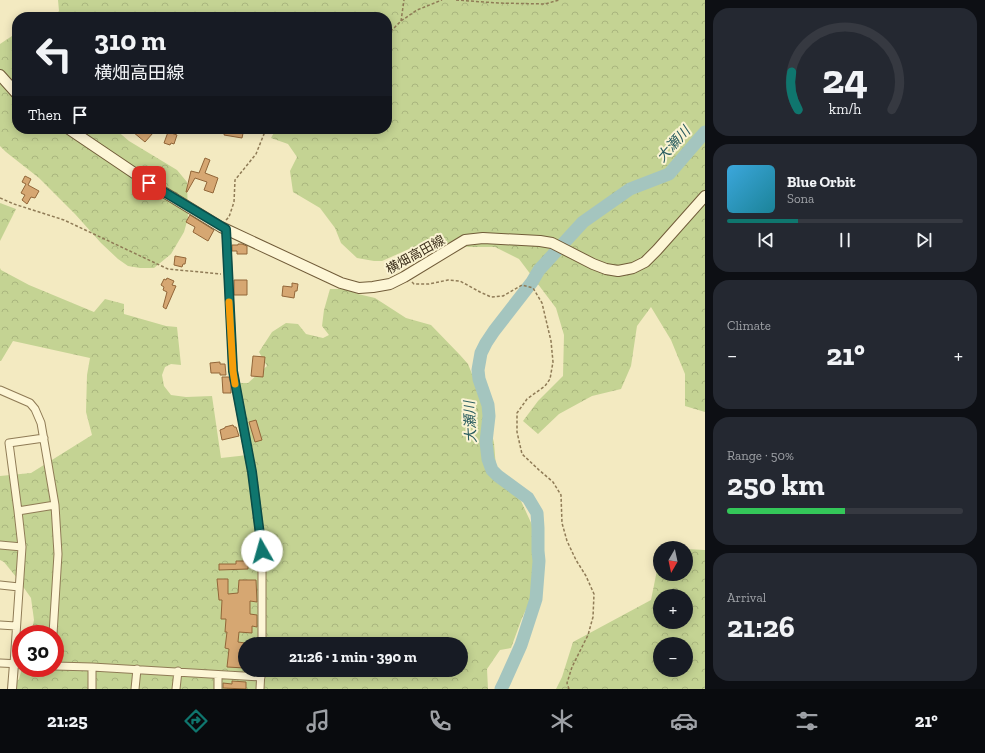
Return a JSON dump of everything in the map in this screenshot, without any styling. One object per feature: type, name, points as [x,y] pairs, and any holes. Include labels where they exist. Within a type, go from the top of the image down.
[{"type":"main road","points":[[0,75],[12,88]]},
{"type":"main road","name":"横畑高田線","points":[[76,134],[149,183],[223,228],[341,283],[359,288],[390,284],[465,240],[482,238],[552,243],[606,269],[618,271],[633,268],[645,262],[705,196]]},
{"type":"street","points":[[223,228],[228,274],[233,371],[252,472],[262,551],[262,637]]},
{"type":"street","points":[[0,390],[30,404],[35,409],[41,423],[55,505],[58,554],[54,625]]},
{"type":"street","points":[[16,625],[22,547],[9,443],[44,438]]},
{"type":"street","points":[[18,511],[55,505]]},
{"type":"street","points":[[0,545],[22,547]]},
{"type":"street","points":[[0,586],[19,587]]},
{"type":"street","points":[[0,625],[12,626]]},
{"type":"street","points":[[0,663],[12,664]]},
{"type":"street","points":[[64,666],[178,671],[218,675],[238,675]]},
{"type":"street","points":[[92,667],[92,689]]},
{"type":"street","points":[[135,689],[136,669]]},
{"type":"street","points":[[176,689],[178,671]]},
{"type":"street","points":[[218,675],[218,689]]},
{"type":"street","points":[[12,689],[15,677]]},
{"type":"street","points":[[260,689],[261,677]]},
{"type":"path","points":[[401,21],[404,0]]},
{"type":"path","points":[[392,30],[401,21],[417,10],[442,0]]},
{"type":"path","points":[[456,0],[545,4],[559,0]]},
{"type":"path","points":[[223,228],[229,217],[234,202],[235,180],[256,154],[264,134]]},
{"type":"path","points":[[0,198],[64,220],[168,269],[228,274]]},
{"type":"path","points":[[404,277],[414,284],[429,284],[448,280],[460,281],[491,297],[503,296],[522,285],[533,288],[542,303],[551,341],[553,362],[550,379],[545,386],[527,399],[517,413],[517,432],[522,454],[554,482],[561,495],[562,523],[567,541],[594,594],[594,617],[588,635],[572,668],[567,683],[569,689]]},
{"type":"green space","points":[[58,0],[705,0],[705,412],[685,406],[685,374],[671,340],[651,307],[637,326],[631,366],[621,389],[592,396],[559,414],[538,434],[523,421],[538,401],[563,376],[564,335],[556,308],[519,259],[495,247],[468,247],[433,240],[382,261],[357,258],[341,243],[335,228],[320,208],[293,192],[290,171],[297,157],[288,144],[271,138],[273,134],[392,134],[392,12],[58,12]]},
{"type":"green space","points":[[12,36],[12,134],[121,134],[129,141],[177,170],[187,182],[188,218],[184,232],[171,254],[154,268],[128,266],[118,259],[39,178],[0,146],[0,44]]},
{"type":"green space","points":[[0,203],[16,209],[0,241]]},
{"type":"green space","points":[[0,268],[1,270],[29,285],[94,312],[105,299],[124,304],[124,314],[166,326],[177,327],[181,365],[171,364],[165,367],[162,375],[164,386],[171,395],[186,397],[212,396],[221,458],[248,455],[237,383],[248,383],[267,366],[259,352],[272,332],[286,323],[298,324],[306,334],[323,338],[329,335],[322,326],[324,310],[330,289],[345,289],[375,298],[406,318],[431,325],[468,364],[486,409],[494,443],[497,480],[521,501],[533,527],[533,595],[522,618],[511,648],[500,650],[487,669],[488,689],[10,689],[20,677],[64,677],[64,625],[33,625],[34,620],[31,598],[4,562],[0,560],[0,476],[31,473],[92,435],[86,412],[87,375],[90,358],[13,341],[1,361]]},
{"type":"green space","points":[[693,549],[705,550],[705,689],[556,689],[562,677],[573,642],[651,600],[653,590],[653,629],[693,629],[693,589],[653,589],[655,581],[693,581]]},
{"type":"building","points":[[135,134],[152,134],[145,142]]},
{"type":"building","points":[[167,134],[177,135],[174,144],[171,143],[170,145],[164,143]]},
{"type":"building","points":[[224,134],[243,134],[242,138]]},
{"type":"building","points":[[205,158],[210,160],[205,173],[218,178],[213,193],[204,190],[207,182],[195,178],[186,192],[191,171],[199,173]]},
{"type":"building","points":[[25,176],[31,179],[28,185],[39,191],[35,198],[31,197],[27,204],[22,200],[25,195],[21,193],[26,184],[22,182]]},
{"type":"building","points":[[190,215],[214,230],[208,241],[193,232],[195,227],[186,222]]},
{"type":"building","points":[[238,244],[247,246],[247,254],[237,254],[237,251],[232,251],[232,245]]},
{"type":"building","points":[[175,256],[186,258],[185,264],[183,264],[182,267],[174,265]]},
{"type":"building","points":[[167,278],[174,281],[172,285],[176,286],[166,309],[163,307],[167,292],[163,290],[164,287],[161,285],[164,279],[166,280]]},
{"type":"building","points":[[234,280],[247,280],[247,295],[234,295]]},
{"type":"building","points":[[292,283],[298,284],[294,298],[282,296],[283,286],[292,287]]},
{"type":"building","points":[[253,356],[265,357],[263,377],[251,376]]},
{"type":"building","points":[[220,362],[220,364],[225,364],[226,375],[211,373],[210,363]]},
{"type":"building","points":[[222,377],[229,377],[231,393],[223,393]]},
{"type":"building","points":[[256,420],[262,440],[255,442],[249,422]]},
{"type":"building","points":[[233,425],[236,427],[239,436],[222,440],[220,430]]},
{"type":"building","points":[[236,561],[248,561],[248,569],[219,570],[219,564],[236,564]]},
{"type":"building","points":[[217,579],[228,579],[228,594],[238,593],[239,580],[256,580],[257,602],[250,601],[250,614],[257,615],[257,627],[252,626],[252,633],[239,632],[238,668],[227,667],[229,649],[225,648],[227,632],[225,632],[226,619],[221,619],[222,600],[219,600]]},
{"type":"building","points":[[232,681],[246,682],[246,689],[223,688],[223,683],[232,684]]},
{"type":"waterway","name":"大瀬川","points":[[501,689],[521,645],[536,599],[539,561],[538,528],[537,513],[528,498],[498,476],[492,470],[488,459],[486,442],[489,416],[488,405],[479,379],[478,370],[481,353],[494,331],[532,282],[539,270],[583,222],[630,189],[669,174],[705,132]]},
{"type":"slow traffic","points":[[229,302],[235,384]]},
{"type":"route","points":[[149,183],[226,229],[233,371],[252,472],[262,551]]}]
